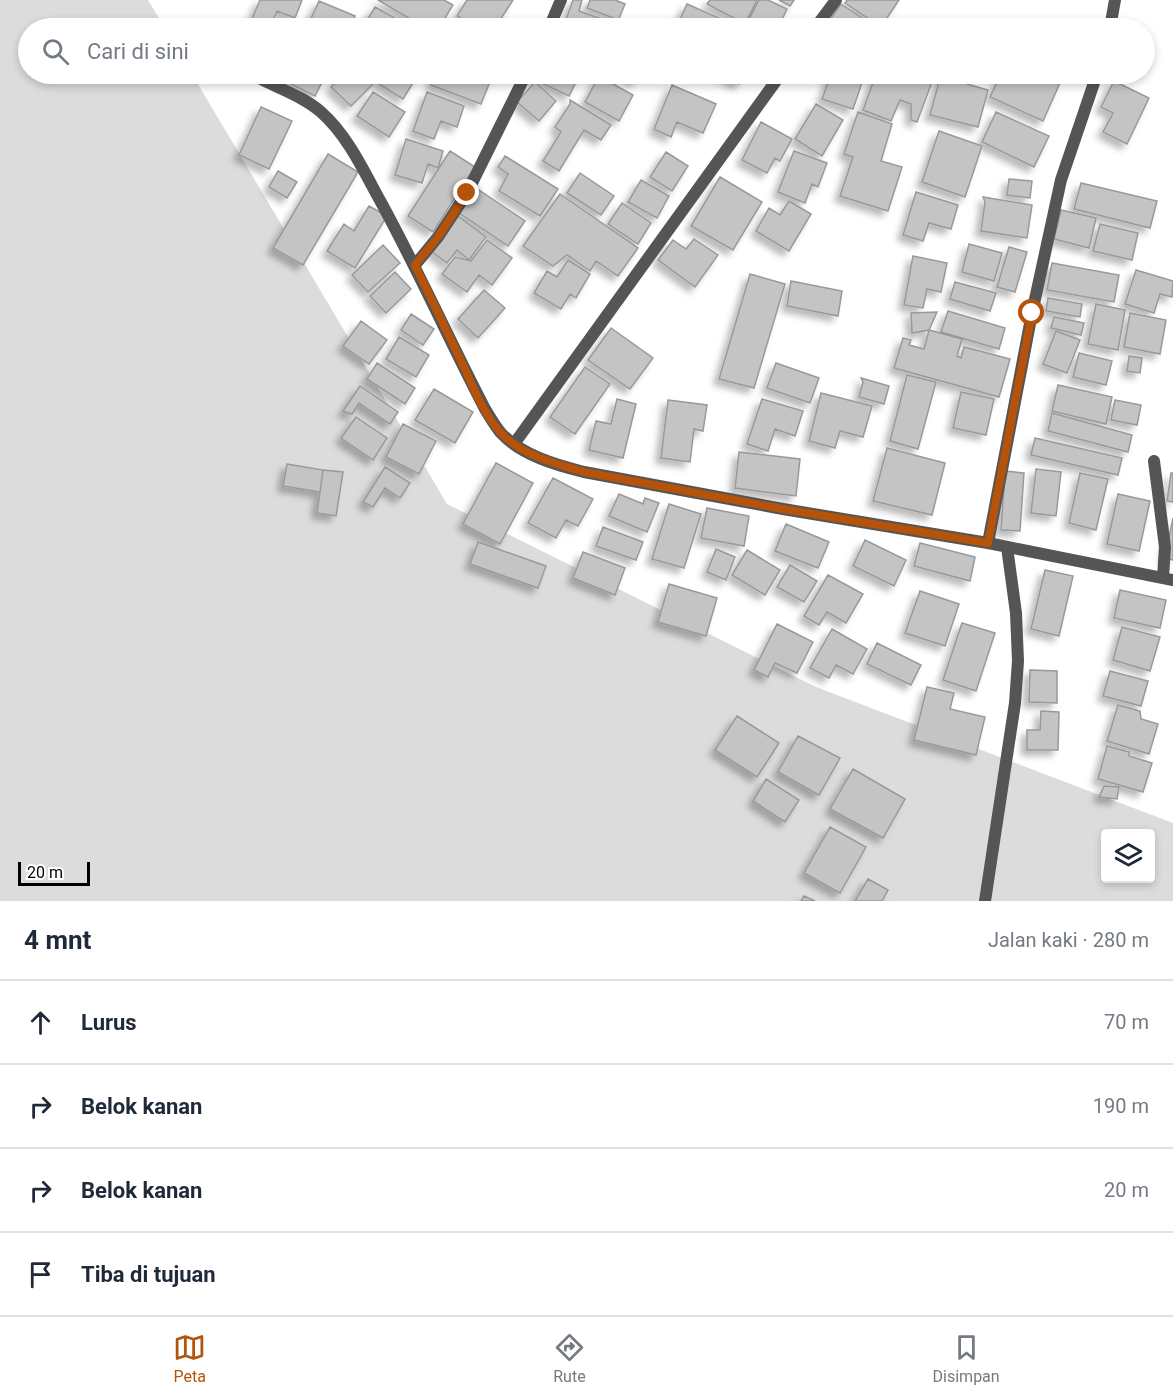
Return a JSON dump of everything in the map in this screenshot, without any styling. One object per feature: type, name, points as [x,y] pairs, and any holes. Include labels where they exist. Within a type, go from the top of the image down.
[{"type":"street","points":[[553,18],[561,0]]},
{"type":"street","points":[[822,18],[836,0]]},
{"type":"street","points":[[1112,18],[1115,0]]},
{"type":"street","points":[[271,84],[322,112],[342,136],[415,265],[485,409],[501,433],[514,444],[554,464],[584,472],[783,509],[988,543],[1168,578],[1154,461]]},
{"type":"street","points":[[415,265],[438,237],[467,193],[521,84]]},
{"type":"street","points":[[514,444],[774,84]]},
{"type":"street","points":[[988,543],[1032,313],[1061,180],[1094,84]]},
{"type":"street","points":[[985,901],[1015,703],[1018,660],[1016,613],[1007,547]]},
{"type":"shaded area","points":[[0,0],[148,0],[159,18],[18,18],[18,84],[198,84],[447,504],[816,687],[1173,823],[1173,901],[0,901]]},
{"type":"building","points":[[260,0],[302,0],[295,18],[277,11],[274,18],[252,18]]},
{"type":"building","points":[[378,0],[444,0],[453,5],[445,18],[408,18]]},
{"type":"building","points":[[467,0],[513,0],[501,18],[460,18],[457,16]]},
{"type":"building","points":[[573,0],[582,0],[579,11],[599,18],[567,18]]},
{"type":"building","points":[[590,0],[615,0],[625,4],[619,18],[613,18],[587,8]]},
{"type":"building","points":[[710,0],[757,0],[748,18],[734,18],[707,4]]},
{"type":"building","points":[[759,0],[768,0],[787,9],[783,18],[750,18]]},
{"type":"building","points":[[779,0],[794,0],[790,6]]},
{"type":"building","points":[[847,0],[899,0],[887,18],[868,18],[845,3]]},
{"type":"building","points":[[319,1],[355,16],[354,18],[311,18]]},
{"type":"building","points":[[687,4],[719,18],[681,18]]},
{"type":"building","points":[[841,4],[862,18],[831,18]]},
{"type":"building","points":[[375,7],[395,18],[368,18]]},
{"type":"building","points":[[291,84],[321,84],[315,96]]},
{"type":"building","points":[[334,84],[373,84],[351,106],[331,87]]},
{"type":"building","points":[[379,84],[412,84],[403,99]]},
{"type":"building","points":[[431,84],[489,84],[481,104]]},
{"type":"building","points":[[533,84],[537,84],[556,101],[539,121],[517,102]]},
{"type":"building","points":[[544,84],[575,84],[569,96]]},
{"type":"building","points":[[595,84],[613,84],[633,95],[619,121],[585,102]]},
{"type":"building","points":[[827,84],[862,84],[853,109],[822,99]]},
{"type":"building","points":[[872,84],[931,84],[917,122],[911,120],[911,104],[900,100],[891,121],[863,110]]},
{"type":"building","points":[[938,84],[967,84],[988,90],[978,127],[930,115]]},
{"type":"building","points":[[996,84],[1060,84],[1043,121],[990,97]]},
{"type":"building","points":[[1112,84],[1120,84],[1149,98],[1127,144],[1103,132],[1113,113],[1101,107]]},
{"type":"building","points":[[672,85],[716,104],[703,133],[677,122],[671,137],[654,129]]},
{"type":"building","points":[[373,92],[405,112],[389,137],[357,116]]},
{"type":"building","points":[[427,92],[464,106],[457,127],[441,121],[434,139],[413,131]]},
{"type":"building","points":[[570,100],[611,125],[601,140],[584,130],[559,171],[543,161],[561,132],[555,127],[570,104]]},
{"type":"building","points":[[816,104],[843,120],[822,156],[795,139]]},
{"type":"building","points":[[261,107],[292,121],[269,169],[239,155]]},
{"type":"building","points":[[858,112],[892,124],[881,161],[902,167],[888,211],[840,196],[853,157],[844,154]]},
{"type":"building","points":[[996,112],[1049,136],[1034,167],[982,142]]},
{"type":"building","points":[[761,122],[792,139],[780,161],[775,158],[767,173],[742,160]]},
{"type":"building","points":[[939,131],[982,146],[965,197],[922,182]]},
{"type":"building","points":[[406,139],[443,151],[438,168],[428,164],[422,183],[395,175]]},
{"type":"building","points":[[450,151],[475,167],[433,232],[408,216]]},
{"type":"building","points":[[794,151],[827,163],[818,187],[812,184],[805,203],[778,192]]},
{"type":"building","points":[[666,152],[688,166],[672,191],[650,177]]},
{"type":"building","points":[[328,154],[358,172],[303,265],[273,248]]},
{"type":"building","points":[[505,156],[558,189],[540,216],[499,191],[508,174],[498,167]]},
{"type":"building","points":[[278,171],[297,182],[287,198],[269,187]]},
{"type":"building","points":[[580,173],[614,196],[601,215],[567,193]]},
{"type":"building","points":[[720,177],[762,202],[733,250],[691,226]]},
{"type":"building","points":[[1009,179],[1032,181],[1030,198],[1007,195]]},
{"type":"building","points":[[641,180],[669,196],[657,218],[628,202]]},
{"type":"building","points":[[1081,183],[1157,201],[1150,228],[1074,209]]},
{"type":"building","points":[[476,188],[525,221],[508,246],[459,213]]},
{"type":"building","points":[[916,192],[958,205],[951,229],[929,223],[923,241],[903,235]]},
{"type":"building","points":[[560,194],[638,248],[618,276],[596,261],[590,271],[567,255],[553,266],[523,246]]},
{"type":"building","points":[[983,197],[1032,205],[1027,238],[981,231],[985,202]]},
{"type":"building","points":[[789,201],[811,214],[789,251],[756,231],[769,208],[780,215]]},
{"type":"building","points":[[622,203],[651,223],[638,244],[608,224]]},
{"type":"building","points":[[369,206],[387,216],[355,268],[327,251],[344,224],[354,231]]},
{"type":"building","points":[[1061,210],[1096,218],[1089,248],[1054,239]]},
{"type":"building","points":[[458,216],[486,237],[469,260],[457,250],[447,263],[431,251]]},
{"type":"building","points":[[1100,224],[1138,233],[1132,260],[1093,251]]},
{"type":"building","points":[[694,239],[718,255],[695,287],[658,260],[673,240],[686,249]]},
{"type":"building","points":[[487,240],[512,258],[492,285],[479,275],[467,292],[442,274],[455,257],[471,261]]},
{"type":"building","points":[[969,244],[1002,253],[994,281],[962,272]]},
{"type":"building","points":[[383,245],[400,263],[368,292],[352,275]]},
{"type":"building","points":[[1009,247],[1027,252],[1015,292],[997,287]]},
{"type":"building","points":[[913,256],[947,263],[941,292],[927,289],[923,308],[904,305]]},
{"type":"building","points":[[568,260],[590,274],[576,298],[570,294],[561,309],[534,293],[547,271],[557,277]]},
{"type":"building","points":[[1052,263],[1119,275],[1114,302],[1047,290]]},
{"type":"building","points":[[1136,270],[1173,281],[1172,297],[1160,294],[1154,313],[1125,304]]},
{"type":"building","points":[[395,272],[411,289],[386,313],[370,296]]},
{"type":"building","points":[[750,274],[785,284],[754,388],[719,379]]},
{"type":"building","points":[[791,281],[842,291],[838,316],[787,306]]},
{"type":"building","points":[[955,282],[996,293],[990,311],[950,299]]},
{"type":"building","points":[[484,290],[505,308],[478,338],[458,319]]},
{"type":"building","points":[[1048,298],[1082,304],[1080,317],[1046,311]]},
{"type":"building","points":[[1096,304],[1125,310],[1118,350],[1088,344]]},
{"type":"building","points":[[948,311],[1005,328],[999,349],[941,332]]},
{"type":"building","points":[[937,312],[929,330],[912,333],[911,313]]},
{"type":"building","points":[[1130,313],[1166,320],[1160,354],[1124,347]]},
{"type":"building","points":[[411,314],[434,329],[423,345],[401,330]]},
{"type":"building","points":[[1054,317],[1084,323],[1081,335],[1051,328]]},
{"type":"building","points":[[361,321],[387,340],[369,364],[343,346]]},
{"type":"building","points":[[611,328],[653,358],[630,389],[588,360]]},
{"type":"building","points":[[929,330],[962,339],[957,356],[961,358],[964,347],[1010,359],[999,397],[894,368],[903,338],[911,340],[909,345],[924,349]]},
{"type":"building","points":[[1056,331],[1080,340],[1067,373],[1043,364]]},
{"type":"building","points":[[399,337],[429,355],[416,377],[386,359]]},
{"type":"building","points":[[1079,353],[1112,361],[1106,385],[1073,377]]},
{"type":"building","points":[[1129,356],[1142,358],[1140,373],[1127,371]]},
{"type":"building","points":[[377,363],[415,388],[405,404],[367,379]]},
{"type":"building","points":[[776,363],[819,378],[810,403],[767,388]]},
{"type":"building","points":[[585,367],[610,384],[575,434],[550,417]]},
{"type":"building","points":[[907,375],[936,382],[918,449],[890,441]]},
{"type":"building","points":[[861,378],[889,386],[884,404],[859,397],[863,382]]},
{"type":"building","points":[[1058,385],[1112,397],[1106,424],[1052,411]]},
{"type":"building","points":[[360,386],[398,412],[390,424],[359,403],[352,414],[343,411]]},
{"type":"building","points":[[434,389],[473,412],[455,443],[415,420]]},
{"type":"building","points":[[961,392],[994,399],[986,435],[953,428]]},
{"type":"building","points":[[821,393],[872,406],[863,437],[840,431],[835,448],[809,441]]},
{"type":"building","points":[[617,399],[636,404],[623,458],[589,450],[596,421],[611,424]]},
{"type":"building","points":[[762,399],[803,411],[795,436],[775,429],[768,451],[747,444]]},
{"type":"building","points":[[668,400],[707,405],[703,431],[694,429],[690,462],[661,458]]},
{"type":"building","points":[[1115,400],[1141,405],[1137,425],[1111,420]]},
{"type":"building","points":[[1052,413],[1132,435],[1128,452],[1048,431]]},
{"type":"building","points":[[356,417],[387,438],[373,460],[341,438]]},
{"type":"building","points":[[403,424],[436,441],[419,474],[386,457]]},
{"type":"building","points":[[1035,438],[1122,458],[1118,475],[1031,455]]},
{"type":"building","points":[[887,448],[945,463],[932,515],[873,501]]},
{"type":"building","points":[[739,452],[800,459],[796,496],[735,488]]},
{"type":"building","points":[[496,463],[533,483],[500,544],[463,524]]},
{"type":"building","points":[[287,464],[323,470],[320,492],[283,486]]},
{"type":"building","points":[[385,467],[410,483],[400,498],[385,488],[373,507],[363,502]]},
{"type":"building","points":[[1036,469],[1061,472],[1056,516],[1031,513]]},
{"type":"building","points":[[323,470],[343,472],[336,516],[317,513]]},
{"type":"building","points":[[1005,471],[1024,473],[1020,531],[1001,530]]},
{"type":"building","points":[[1080,473],[1108,479],[1096,530],[1069,523]]},
{"type":"building","points":[[1171,473],[1173,473],[1173,502],[1167,501]]},
{"type":"building","points":[[553,478],[593,499],[578,526],[566,520],[556,538],[528,523]]},
{"type":"building","points":[[619,494],[643,504],[645,498],[659,503],[647,532],[609,516]]},
{"type":"building","points":[[1118,494],[1150,501],[1139,551],[1107,544]]},
{"type":"building","points":[[669,504],[701,514],[684,568],[652,559]]},
{"type":"building","points":[[707,508],[749,516],[744,546],[701,538]]},
{"type":"building","points":[[1173,518],[1173,560],[1165,558]]},
{"type":"building","points":[[786,524],[829,542],[818,568],[775,551]]},
{"type":"building","points":[[603,527],[643,542],[636,560],[596,546]]},
{"type":"building","points":[[865,540],[906,560],[894,586],[853,566]]},
{"type":"building","points":[[478,542],[546,566],[538,588],[470,564]]},
{"type":"building","points":[[920,543],[975,557],[970,581],[914,566]]},
{"type":"building","points":[[716,549],[735,557],[726,580],[707,572]]},
{"type":"building","points":[[747,550],[780,570],[765,595],[732,575]]},
{"type":"building","points":[[583,552],[625,568],[615,595],[573,578]]},
{"type":"building","points":[[790,565],[817,581],[804,602],[777,587]]},
{"type":"building","points":[[1045,570],[1073,576],[1059,636],[1031,629]]},
{"type":"building","points":[[828,575],[863,594],[846,623],[827,612],[819,625],[804,616]]},
{"type":"building","points":[[669,584],[717,598],[706,636],[658,622]]},
{"type":"building","points":[[1120,590],[1166,600],[1160,628],[1114,618]]},
{"type":"building","points":[[920,591],[959,604],[945,646],[905,633]]},
{"type":"building","points":[[962,623],[995,633],[976,691],[943,680]]},
{"type":"building","points":[[777,624],[813,642],[797,673],[775,663],[768,677],[754,670]]},
{"type":"building","points":[[1122,627],[1160,637],[1150,671],[1113,660]]},
{"type":"building","points":[[832,629],[867,649],[853,674],[836,665],[829,678],[810,668]]},
{"type":"building","points":[[877,643],[921,665],[911,685],[867,664]]},
{"type":"building","points":[[1030,670],[1057,671],[1057,703],[1029,702]]},
{"type":"building","points":[[1110,671],[1148,681],[1141,706],[1103,696]]},
{"type":"building","points":[[927,687],[954,693],[950,709],[985,717],[976,755],[914,740]]},
{"type":"building","points":[[1118,705],[1140,711],[1141,719],[1158,724],[1149,754],[1107,741]]},
{"type":"building","points":[[1041,711],[1059,712],[1058,750],[1027,750],[1027,730],[1040,730]]},
{"type":"building","points":[[737,716],[779,743],[757,777],[715,750]]},
{"type":"building","points":[[798,736],[840,758],[819,795],[778,772]]},
{"type":"building","points":[[1107,746],[1129,752],[1129,756],[1152,763],[1143,792],[1098,779]]},
{"type":"building","points":[[853,769],[905,799],[883,838],[830,809]]},
{"type":"building","points":[[766,779],[799,800],[785,822],[753,801]]},
{"type":"building","points":[[1104,786],[1119,787],[1117,799],[1099,797]]},
{"type":"building","points":[[830,827],[866,847],[840,893],[804,873]]},
{"type":"building","points":[[868,879],[888,890],[882,901],[855,901]]},
{"type":"building","points":[[804,896],[815,901],[801,901]]},
{"type":"route","points":[[467,193],[438,237],[415,265],[470,380],[501,433],[514,444],[554,464],[584,472],[783,509],[988,543],[1032,313]]}]
